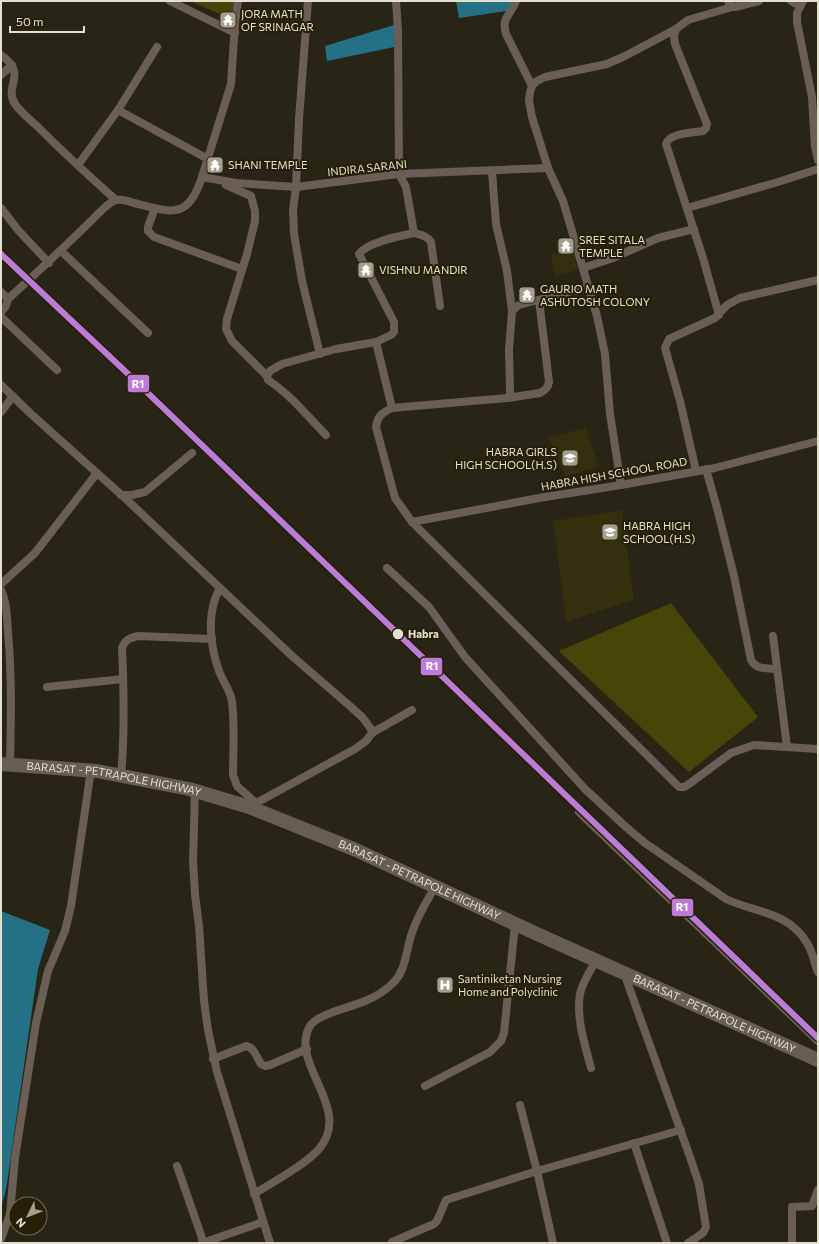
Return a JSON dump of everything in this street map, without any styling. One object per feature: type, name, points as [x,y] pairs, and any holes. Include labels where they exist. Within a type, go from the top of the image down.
[{"type":"highway","name":"BARASAT - PETRAPOLE HIGHWAY","points":[[5,764],[90,770],[121,775],[253,805],[356,850],[596,961],[818,1060]]},
{"type":"street","points":[[170,1],[235,33]]},
{"type":"street","points":[[1,55],[12,65],[15,71],[12,94],[16,106],[116,200],[126,201],[169,212],[178,210],[192,200],[197,192],[231,84],[238,1]]},
{"type":"street","points":[[308,1],[299,119],[296,187],[293,210],[294,234],[302,281],[320,354]]},
{"type":"street","points":[[396,1],[398,30],[399,174],[406,187],[414,233]]},
{"type":"street","points":[[516,1],[505,19],[504,25],[506,34],[532,86]]},
{"type":"street","points":[[621,485],[610,414],[604,354],[597,316],[562,201],[548,168],[532,117],[529,101],[532,86],[537,80],[545,77],[607,64],[625,56],[688,20],[730,4],[735,7],[759,1]]},
{"type":"street","points":[[791,1],[801,4],[797,13],[797,22],[815,96],[815,147],[818,160]]},
{"type":"street","points":[[676,28],[674,36],[675,44],[708,124],[703,131],[672,136],[667,140],[666,144],[694,229],[719,314]]},
{"type":"street","points":[[78,165],[118,110],[157,47]]},
{"type":"street","points":[[1,75],[12,65]]},
{"type":"street","points":[[118,110],[208,159]]},
{"type":"street","name":"INDIRA SARANI","points":[[202,177],[236,183],[296,187],[399,174],[548,168]]},
{"type":"street","points":[[687,208],[818,169]]},
{"type":"street","points":[[492,171],[496,224],[507,271],[512,311],[509,350],[510,395],[507,398]]},
{"type":"street","points":[[213,179],[251,196],[255,211],[255,221],[227,319],[226,330],[232,342],[267,376],[268,380],[277,386],[300,407],[326,436]]},
{"type":"street","points":[[1,312],[6,306],[8,299],[34,274],[49,263],[105,207],[116,200]]},
{"type":"street","points":[[1,208],[18,230],[49,263]]},
{"type":"street","points":[[155,208],[148,227],[148,231],[154,237],[242,270]]},
{"type":"street","points":[[583,268],[613,258],[658,238],[694,229]]},
{"type":"street","points":[[267,376],[270,371],[277,366],[320,354],[376,342],[394,332],[394,322],[359,254],[363,249],[386,240],[414,233],[428,238],[431,242],[440,306]]},
{"type":"street","points":[[61,251],[148,333]]},
{"type":"street","points":[[696,471],[680,401],[665,348],[669,338],[715,318],[727,305],[740,298],[818,280]]},
{"type":"street","points":[[512,311],[517,306],[588,287]]},
{"type":"street","points":[[1,292],[8,299]]},
{"type":"street","points":[[539,300],[548,387],[545,390],[540,393],[507,398],[392,408],[381,413],[376,427],[393,492],[399,505],[412,522],[679,787],[684,787],[689,784],[731,753],[739,750],[754,746],[818,749]]},
{"type":"street","points":[[1,317],[57,370]]},
{"type":"street","points":[[376,342],[392,408]]},
{"type":"street","points":[[1,385],[121,495],[292,656],[363,718],[371,729],[372,733]]},
{"type":"street","points":[[1,412],[13,396]]},
{"type":"street","name":"HABRA HISH SCHOOL ROAD","points":[[412,522],[696,471],[818,441]]},
{"type":"street","points":[[121,495],[132,495],[145,492],[192,453]]},
{"type":"street","points":[[706,469],[734,576],[751,660],[753,665],[758,667],[777,669]]},
{"type":"street","points":[[1,584],[35,553],[97,474]]},
{"type":"street","points":[[387,568],[429,606],[465,657],[580,784],[645,843],[726,898],[735,903],[770,913],[794,928],[808,944],[818,972]]},
{"type":"street","points":[[220,588],[215,597],[211,617],[212,639],[216,663],[232,700],[234,783],[253,805],[355,749],[366,741],[372,733],[412,710]]},
{"type":"street","points":[[1,590],[4,596],[10,648],[12,700],[5,764]]},
{"type":"street","points":[[121,775],[124,749],[122,648],[127,640],[138,636],[212,639]]},
{"type":"street","points":[[773,636],[787,747]]},
{"type":"street","points":[[47,687],[123,679]]},
{"type":"street","points":[[1,1238],[10,1214],[15,1158],[36,1023],[48,971],[65,931],[71,906],[90,770]]},
{"type":"street","points":[[195,791],[193,861],[195,895],[200,926],[204,1001],[213,1058],[270,1243]]},
{"type":"street","points":[[579,812],[818,1041]]},
{"type":"street","points":[[254,1194],[306,1160],[319,1149],[325,1140],[328,1125],[328,1107],[308,1060],[306,1034],[311,1024],[320,1018],[365,1002],[382,993],[394,982],[402,970],[412,931],[435,887]]},
{"type":"street","points":[[425,1086],[490,1052],[501,1041],[504,1033],[515,924]]},
{"type":"street","points":[[591,1068],[581,1026],[579,1008],[580,993],[596,961]]},
{"type":"street","points":[[624,973],[699,1184],[706,1227],[703,1233],[691,1242]]},
{"type":"street","points":[[213,1058],[246,1046],[253,1050],[261,1064],[265,1066],[307,1049]]},
{"type":"street","points":[[520,1105],[537,1170],[553,1243]]},
{"type":"street","points":[[393,1243],[392,1242],[434,1224],[437,1221],[446,1200],[537,1170],[681,1130]]},
{"type":"street","points":[[634,1143],[667,1243]]},
{"type":"street","points":[[177,1166],[202,1238],[202,1243],[263,1222]]},
{"type":"street","points":[[792,1243],[792,1207],[812,1206],[818,1190]]},
{"type":"shaded area","points":[[190,1],[234,1],[231,19]]},
{"type":"shaded area","points":[[575,251],[577,270],[555,276],[551,254]]},
{"type":"shaded area","points":[[586,428],[599,467],[566,476],[548,437]]},
{"type":"shaded area","points":[[622,510],[634,600],[566,622],[553,521]]},
{"type":"shaded area","points":[[671,603],[758,717],[689,772],[559,651]]},
{"type":"water","points":[[456,1],[511,1],[513,10],[459,18]]},
{"type":"water","points":[[394,25],[394,47],[327,61],[325,46]]},
{"type":"water","points":[[1,911],[50,930],[38,969],[6,1190],[1,1208]]},
{"type":"transit line","name":"R1","points":[[1,254],[126,372],[818,1038]]},
{"type":"place","name":"JORA MATH OF SRINAGAR","points":[[228,20]]},
{"type":"place","name":"SHANI TEMPLE","points":[[215,165]]},
{"type":"place","name":"SREE SITALA TEMPLE","points":[[566,246]]},
{"type":"place","name":"VISHNU MANDIR","points":[[366,270]]},
{"type":"place","name":"GAURIO MATH ASHUTOSH COLONY","points":[[527,295]]},
{"type":"place","name":"HABRA GIRLS HIGH SCHOOL(H.S)","points":[[570,458]]},
{"type":"place","name":"HABRA HIGH SCHOOL(H.S)","points":[[610,532]]},
{"type":"place","name":"Habra","points":[[398,634]]},
{"type":"place","name":"Santiniketan Nursing Home and Polyclinic","points":[[445,985]]}]
